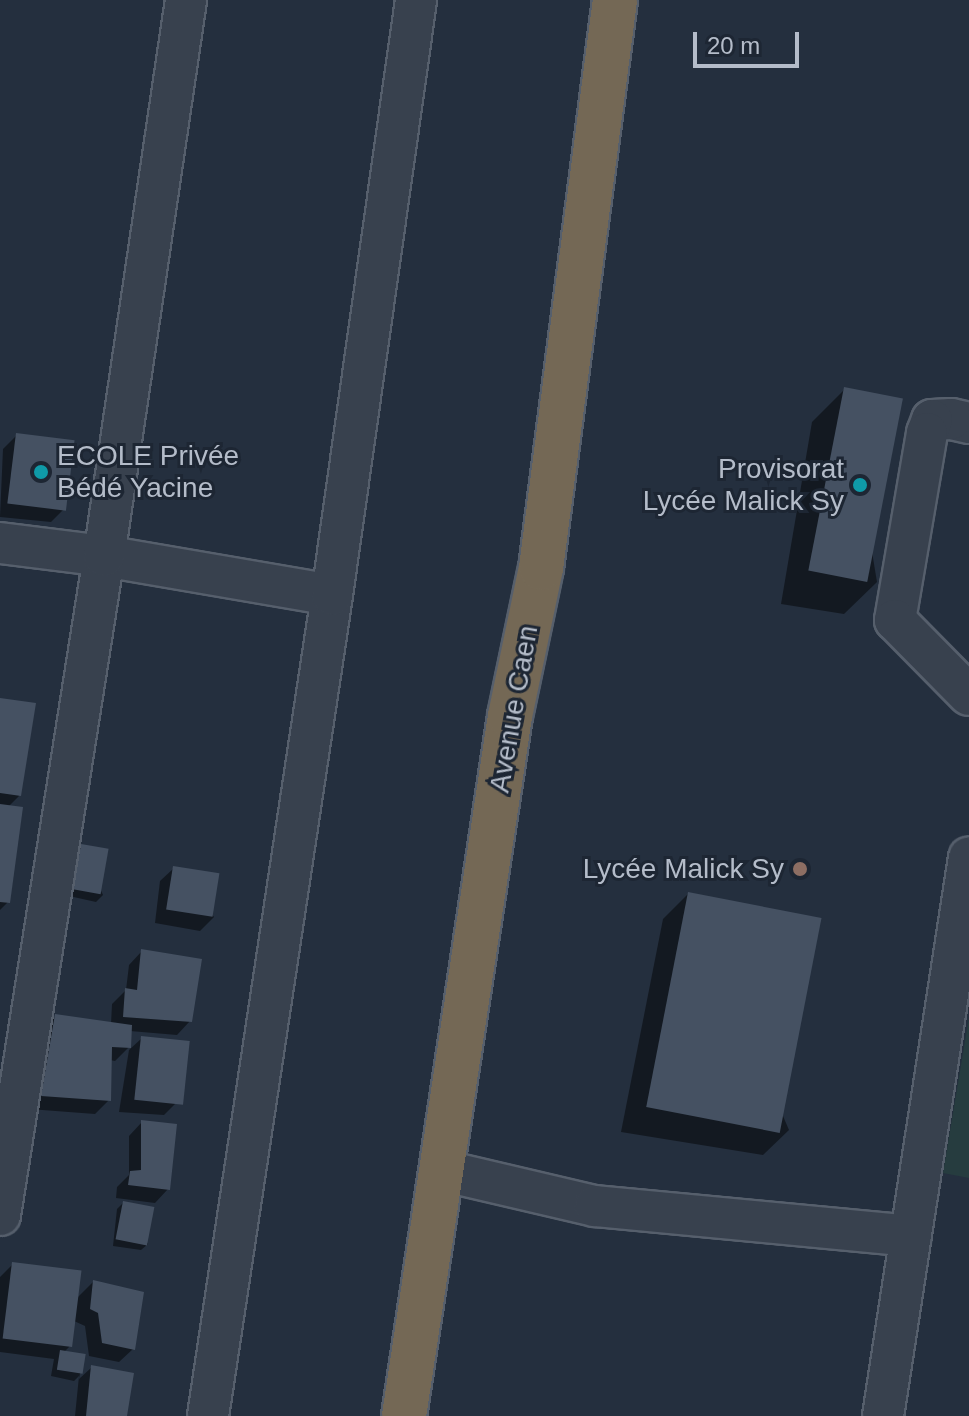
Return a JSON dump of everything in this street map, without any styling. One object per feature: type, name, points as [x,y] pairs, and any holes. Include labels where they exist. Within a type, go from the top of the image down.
[{"type":"highway","name":"Avenue Caen","points":[[404,1416],[510,716],[541,568],[615,0]]},
{"type":"street","points":[[0,1215],[104,556],[186,0]]},
{"type":"street","points":[[208,1416],[332,595],[416,0]]},
{"type":"street","points":[[969,423],[951,419],[932,420],[927,433],[895,620],[969,695]]},
{"type":"street","points":[[0,543],[104,556],[332,595]]},
{"type":"street","points":[[883,1416],[969,858]]},
{"type":"street","points":[[441,1170],[595,1206],[911,1236]]},
{"type":"green space","points":[[969,1017],[969,1178],[943,1173]]},
{"type":"building","name":"Provisorat Lycée Malick Sy","points":[[844,387],[903,398],[867,582],[808,571]]},
{"type":"building","name":"ECOLE Privée Bédé Yacine","points":[[16,433],[75,440],[66,511],[7,503]]},
{"type":"building","points":[[0,698],[36,703],[21,796],[0,793]]},
{"type":"building","points":[[0,804],[23,807],[10,903],[0,902]]},
{"type":"building","points":[[81,844],[109,849],[101,894],[73,889]]},
{"type":"building","points":[[173,866],[219,873],[213,917],[166,909]]},
{"type":"building","points":[[688,892],[822,918],[780,1133],[646,1107]]},
{"type":"building","points":[[141,949],[202,959],[192,1022],[123,1017],[125,988],[137,990]]},
{"type":"building","points":[[55,1014],[132,1025],[131,1048],[112,1047],[111,1101],[41,1096]]},
{"type":"building","points":[[141,1036],[190,1041],[183,1105],[134,1100]]},
{"type":"building","points":[[141,1120],[177,1124],[170,1190],[128,1185],[130,1171],[141,1170]]},
{"type":"building","points":[[123,1201],[154,1207],[147,1245],[116,1239]]},
{"type":"building","points":[[12,1262],[81,1271],[72,1347],[3,1338]]},
{"type":"building","points":[[93,1280],[144,1292],[135,1350],[102,1343],[98,1313],[90,1309]]},
{"type":"building","points":[[60,1350],[86,1354],[83,1374],[57,1370]]},
{"type":"building","points":[[91,1365],[134,1373],[127,1416],[86,1416]]},
{"type":"place","name":"ECOLE Privée Bédé Yacine","points":[[41,472]]},
{"type":"place","name":"Provisorat Lycée Malick Sy","points":[[860,485]]},
{"type":"place","name":"Lycée Malick Sy","points":[[800,869]]}]
